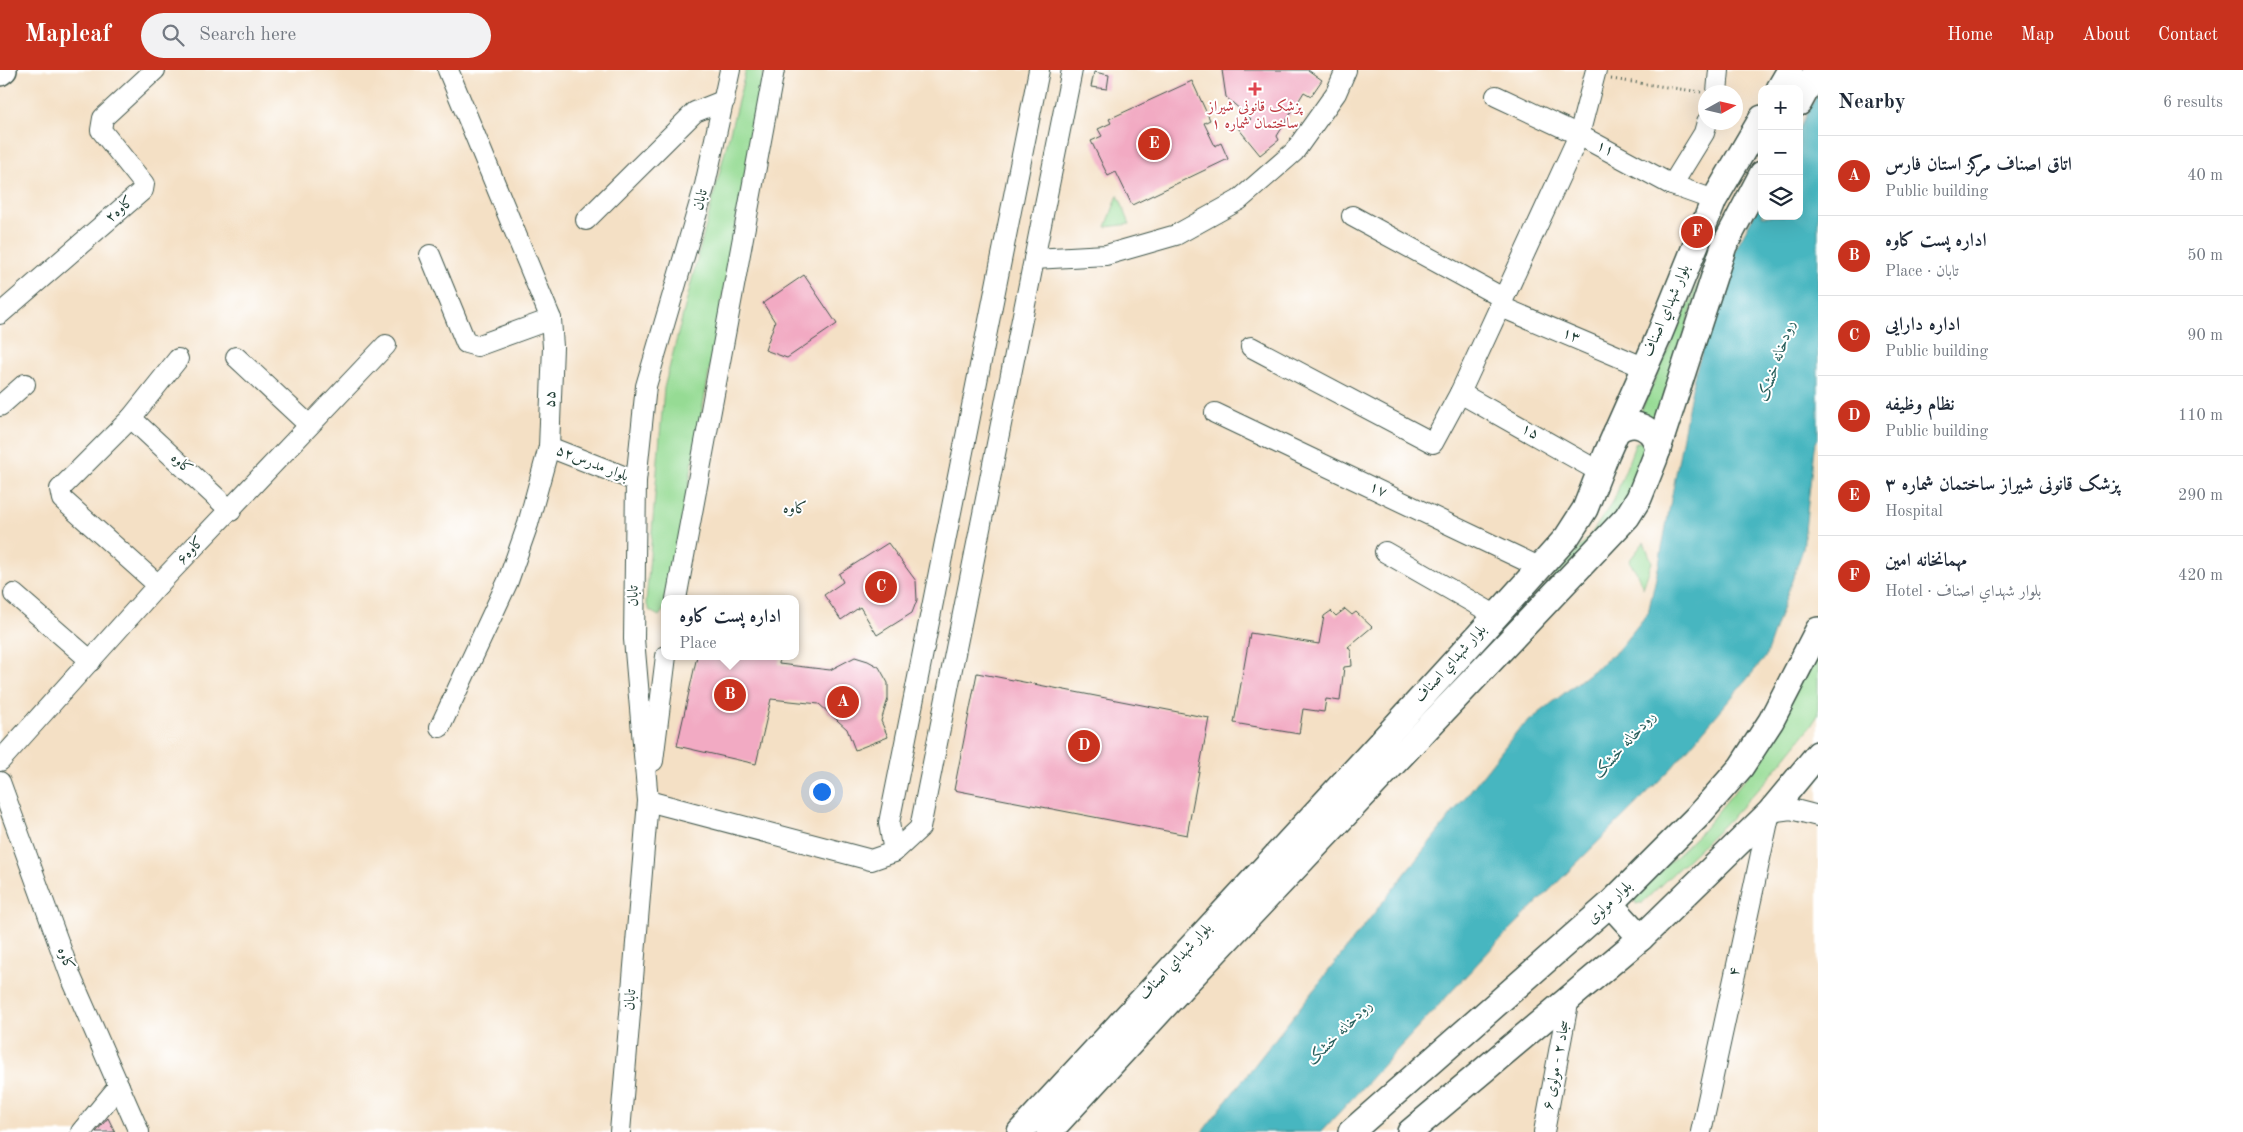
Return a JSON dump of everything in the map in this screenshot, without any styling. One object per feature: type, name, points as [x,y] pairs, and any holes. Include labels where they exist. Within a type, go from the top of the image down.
[{"type":"main road","points":[[0,73],[4,70]]},
{"type":"main road","points":[[1781,85],[1790,70]]},
{"type":"main road","points":[[1803,96],[1817,70]]},
{"type":"main road","name":"بلوار شهداي اصناف","points":[[1020,1132],[1160,979],[1307,823],[1495,615],[1541,568],[1567,537],[1585,509],[1714,200],[1758,125]]},
{"type":"main road","name":"بلوار شهداي اصناف","points":[[1049,1132],[1184,985],[1618,529],[1639,498],[1658,450],[1724,246],[1761,175]]},
{"type":"main road","points":[[1616,432],[1628,425],[1643,426],[1654,436],[1658,450]]},
{"type":"main road","name":"بلوار مولوی","points":[[1351,1132],[1610,904],[1697,817],[1741,768],[1771,721],[1818,630]]},
{"type":"main road","points":[[1410,1132],[1641,938],[1770,812],[1818,754]]},
{"type":"main road","points":[[1610,904],[1641,938]]},
{"type":"street","name":"کاوه۲","points":[[0,314],[143,190],[144,184],[101,130],[100,123],[102,118],[156,70]]},
{"type":"street","name":"۵۵","points":[[440,727],[508,581],[528,524],[549,447],[553,347],[551,319],[448,70]]},
{"type":"street","name":"تابان","points":[[620,1132],[648,801],[634,639],[636,480],[646,386],[689,245],[730,70]]},
{"type":"street","points":[[677,595],[774,70]]},
{"type":"street","points":[[894,852],[889,823],[1039,70]]},
{"type":"street","points":[[666,660],[648,801],[871,860],[894,852],[920,828],[1072,70]]},
{"type":"street","points":[[1034,259],[1106,255],[1176,235],[1240,200],[1294,152],[1336,93],[1346,70]]},
{"type":"street","points":[[1718,85],[1720,70]]},
{"type":"street","points":[[1251,347],[1433,443],[1460,394],[1579,135],[1595,73]]},
{"type":"street","name":"۱۱","points":[[1496,96],[1579,135],[1672,185],[1714,200]]},
{"type":"street","points":[[586,220],[695,112],[724,100]]},
{"type":"street","points":[[1672,185],[1705,130]]},
{"type":"street","name":"۱۳","points":[[1352,216],[1501,302],[1643,367]]},
{"type":"street","points":[[430,255],[466,343],[477,346],[551,319]]},
{"type":"street","name":"کاوه۶","points":[[0,761],[158,585],[386,345]]},
{"type":"street","points":[[236,357],[310,425]]},
{"type":"street","points":[[158,585],[62,499],[60,489],[130,418],[178,359]]},
{"type":"street","points":[[0,406],[25,384]]},
{"type":"street","name":"۱۵","points":[[1460,394],[1600,472]]},
{"type":"street","name":"۱۷","points":[[1215,412],[1541,568]]},
{"type":"street","name":"کاوه","points":[[130,418],[231,510]]},
{"type":"street","name":"۵۲بلوار مدرس","points":[[549,447],[636,480]]},
{"type":"street","points":[[1385,552],[1495,615]]},
{"type":"street","points":[[14,594],[91,661]]},
{"type":"street","name":"کاوه","points":[[0,782],[71,976],[140,1132]]},
{"type":"street","points":[[1770,812],[1791,809],[1818,816]]},
{"type":"street","name":"۴","points":[[1701,1132],[1770,812]]},
{"type":"street","name":"سجاد ۲ - مولوی ۶","points":[[1544,1132],[1569,998]]},
{"type":"street","points":[[81,1132],[119,1086]]},
{"type":"path","points":[[1595,73],[1698,90]]},
{"type":"green space","points":[[746,70],[764,70],[669,595],[661,595],[661,613],[659,616],[650,611],[646,603],[664,388]]},
{"type":"green space","points":[[1118,195],[1130,224],[1106,227]]},
{"type":"green space","points":[[1706,265],[1654,426],[1637,420]]},
{"type":"green space","points":[[1636,442],[1642,442],[1646,446],[1627,505],[1506,629],[1589,537],[1614,500]]},
{"type":"green space","points":[[1644,542],[1652,562],[1643,588],[1636,571],[1629,561]]},
{"type":"green space","points":[[1818,645],[1818,715],[1811,726],[1772,774],[1732,817],[1643,902],[1636,904],[1634,897],[1701,832],[1748,775]]},
{"type":"water","name":"رودخانه خشک","points":[[1818,93],[1818,438],[1814,448],[1803,549],[1765,658],[1670,770],[1491,949],[1321,1132],[1202,1132],[1518,730],[1617,651],[1648,613],[1694,377],[1733,254],[1758,207],[1758,220],[1803,220],[1803,121]]},
{"type":"building","points":[[1222,70],[1308,70],[1322,80],[1311,96],[1304,92],[1277,136],[1279,140],[1260,155],[1238,128],[1251,119],[1226,97]]},
{"type":"building","points":[[1094,72],[1109,75],[1107,89],[1091,87]]},
{"type":"building","points":[[1192,81],[1210,120],[1204,123],[1215,146],[1221,143],[1228,159],[1132,205],[1116,172],[1108,176],[1091,141],[1102,136],[1098,129],[1111,123],[1109,119]]},
{"type":"building","points":[[804,275],[837,324],[787,358],[765,350],[775,322],[763,303]]},
{"type":"building","points":[[888,543],[916,581],[917,600],[912,613],[877,635],[860,607],[841,620],[824,595],[843,582],[839,574]]},
{"type":"building","points":[[1345,609],[1352,615],[1356,612],[1372,627],[1348,647],[1351,651],[1352,666],[1344,667],[1340,701],[1326,699],[1324,712],[1303,709],[1299,734],[1234,723],[1250,633],[1319,644],[1324,616],[1331,611],[1336,616]]},
{"type":"building","points":[[855,657],[879,667],[888,683],[888,699],[881,721],[888,737],[855,750],[847,729],[819,704],[771,699],[756,764],[677,746],[696,660],[780,660],[779,664],[830,670]]},
{"type":"building","points":[[977,673],[1209,718],[1187,835],[954,790]]},
{"type":"building","points":[[108,1118],[115,1132],[96,1132]]},
{"type":"place","name":"پزشک قانونی شیراز ساختمان شماره ۱","points":[[1255,89]]},
{"type":"place","name":"پزشک قانونی شیراز ساختمان شماره ٣","points":[[1154,144]]},
{"type":"place","name":"مهمانخانه امین","points":[[1697,232]]},
{"type":"place","name":"اداره دارایی","points":[[881,587]]},
{"type":"place","name":"اداره پست کاوه","points":[[730,695]]},
{"type":"place","name":"اتاق اصناف مرکز استان فارس","points":[[843,702]]},
{"type":"place","name":"نظام وظیفه","points":[[1084,746]]},
{"type":"district","name":"کاوه","points":[[795,509]]}]
